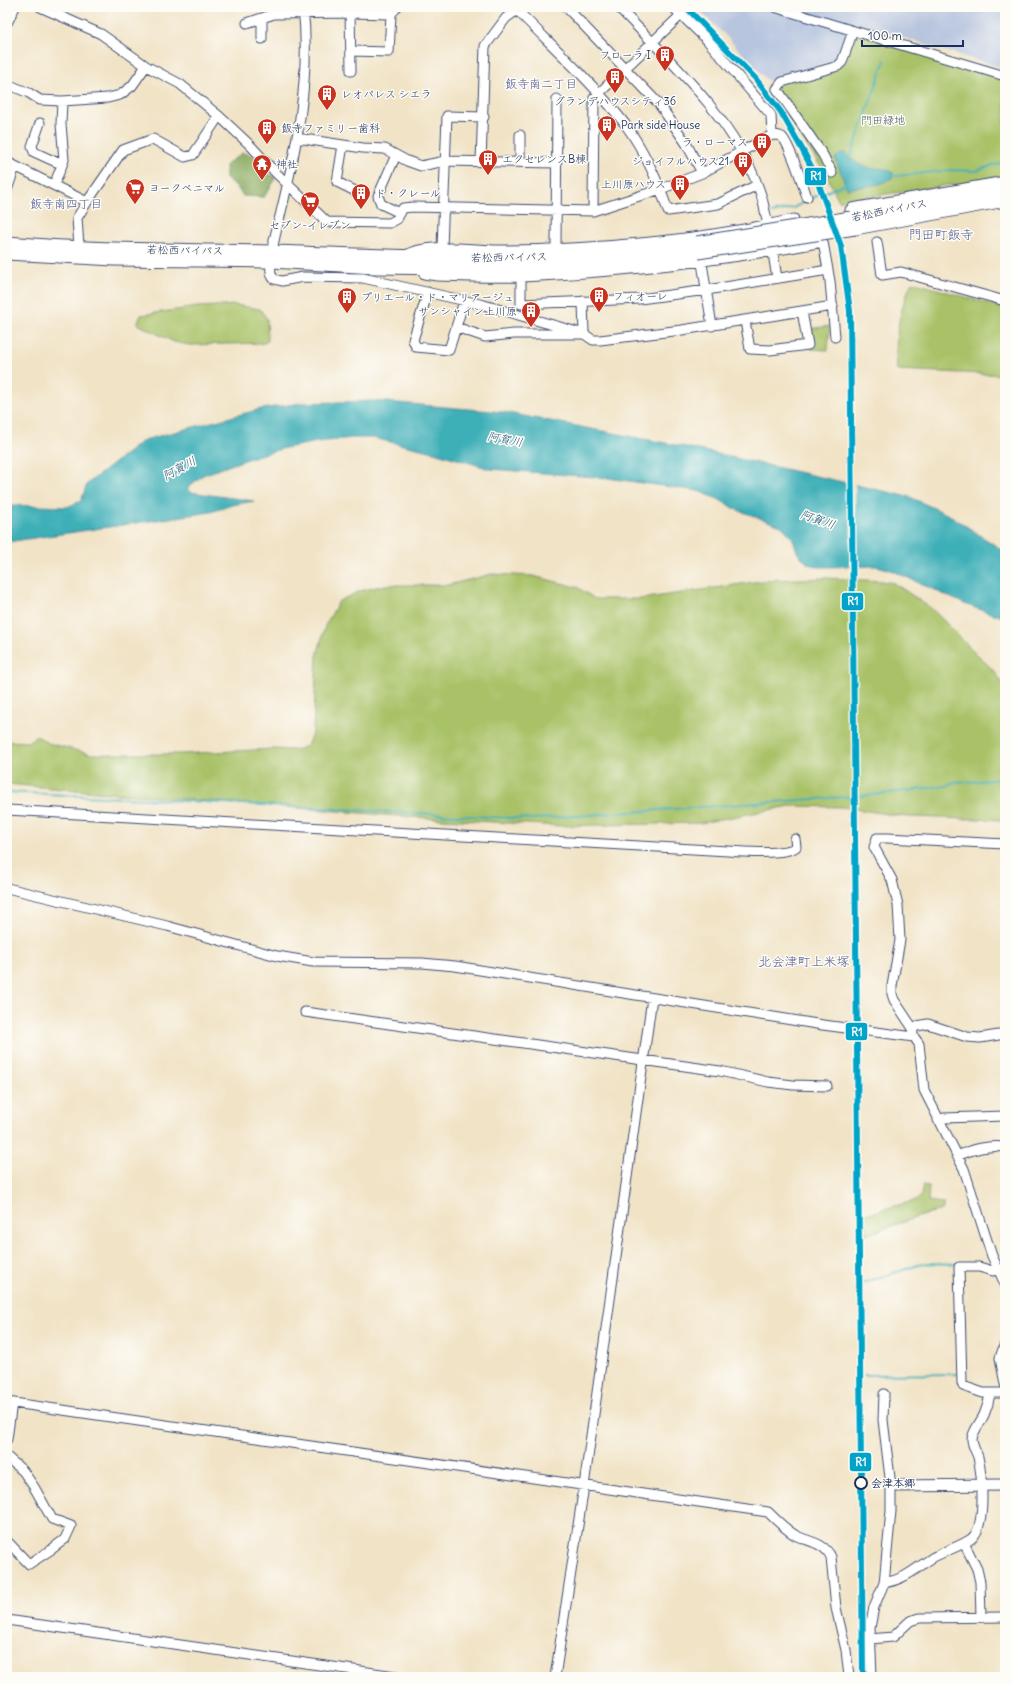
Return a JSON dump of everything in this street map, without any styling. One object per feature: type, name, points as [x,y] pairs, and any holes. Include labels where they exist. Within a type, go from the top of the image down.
[{"type":"highway","name":"若松西バイパス","points":[[853,223],[1005,188]]},
{"type":"highway","name":"若松西バイパス","points":[[7,243],[272,257],[375,267],[422,266],[537,269],[651,260],[853,223],[1005,200]]},
{"type":"highway","name":"若松西バイパス","points":[[7,253],[114,259],[552,256],[645,251],[703,251]]},
{"type":"main road","points":[[891,1486],[1005,1485]]},
{"type":"street","points":[[7,23],[15,7]]},
{"type":"street","points":[[40,7],[101,34],[146,66],[180,84],[219,116],[328,222],[390,223],[396,219],[405,207],[593,211],[661,189],[702,173],[772,135],[777,134],[782,137],[793,160],[807,197]]},
{"type":"street","points":[[481,162],[484,117],[485,46],[506,18],[517,10],[528,7]]},
{"type":"street","points":[[566,7],[659,104],[671,120],[702,173]]},
{"type":"street","points":[[618,7],[694,87],[724,125],[742,152],[757,185],[768,224],[777,278]]},
{"type":"street","points":[[673,7],[707,40],[771,115],[773,120],[772,135]]},
{"type":"street","points":[[774,7],[1005,76]]},
{"type":"street","points":[[303,10],[303,79],[297,138],[272,257],[271,276],[274,280],[279,281],[303,277],[362,278],[484,305],[584,334],[593,340],[712,326],[833,306]]},
{"type":"street","points":[[247,23],[274,14],[303,10],[394,11],[394,37],[389,52],[351,51]]},
{"type":"street","points":[[350,10],[351,71]]},
{"type":"street","points":[[517,10],[598,93],[625,125],[641,148],[661,189],[668,211],[718,204],[757,185]]},
{"type":"street","points":[[593,211],[594,98],[681,15]]},
{"type":"street","points":[[262,18],[262,39]]},
{"type":"street","points":[[830,167],[777,89],[782,82],[838,66],[842,62],[853,31]]},
{"type":"street","points":[[7,84],[29,93],[40,100],[62,101],[108,98],[120,95],[132,86],[146,66]]},
{"type":"street","points":[[556,246],[555,211],[557,99]]},
{"type":"street","points":[[54,185],[64,160],[62,101]]},
{"type":"street","points":[[79,247],[77,218],[122,150],[152,139],[185,157],[193,155],[219,116]]},
{"type":"street","points":[[442,248],[447,116],[484,117]]},
{"type":"street","points":[[40,123],[32,146],[34,152],[56,162],[64,160]]},
{"type":"street","points":[[520,136],[520,162]]},
{"type":"street","points":[[297,138],[343,145],[385,149],[406,161],[421,166],[445,161],[556,163]]},
{"type":"street","points":[[343,145],[337,182],[357,192]]},
{"type":"street","points":[[396,155],[378,196],[381,204],[400,213]]},
{"type":"street","points":[[7,190],[11,165],[87,202]]},
{"type":"street","points":[[1005,181],[852,208],[850,210],[851,230],[856,233],[1005,205]]},
{"type":"street","points":[[422,266],[424,274],[437,276],[521,277],[658,268],[768,224],[794,219]]},
{"type":"street","points":[[404,257],[416,250],[442,248],[562,250],[662,241],[703,251],[773,252],[823,242],[833,306],[835,337]]},
{"type":"street","points":[[877,242],[882,275],[901,272],[1005,301]]},
{"type":"street","points":[[703,251],[712,326]]},
{"type":"street","points":[[521,304],[640,299],[707,290],[828,270]]},
{"type":"street","points":[[519,315],[521,304],[521,277]]},
{"type":"street","points":[[428,292],[413,340],[416,347],[448,350],[464,301]]},
{"type":"street","points":[[583,301],[584,334]]},
{"type":"street","points":[[745,321],[750,349],[770,350],[808,345],[802,311]]},
{"type":"street","points":[[456,327],[485,337],[514,334],[584,334]]},
{"type":"street","points":[[7,810],[728,851],[768,852],[792,850],[796,847],[795,839]]},
{"type":"street","points":[[1005,844],[877,838],[874,847],[892,880],[898,905],[900,940],[892,994],[919,1044],[924,1090],[964,1169],[992,1256],[1002,1269],[1005,1284]]},
{"type":"street","points":[[7,888],[167,926],[277,956],[313,962],[422,963],[455,966],[823,1025],[913,1032],[923,1024],[928,1024],[954,1033],[980,1038],[1005,1034]]},
{"type":"street","points":[[555,1677],[584,1486],[652,998]]},
{"type":"street","points":[[305,1012],[726,1072],[768,1082],[793,1085],[827,1086]]},
{"type":"street","points":[[938,1120],[944,1118],[1005,1116]]},
{"type":"street","points":[[957,1156],[978,1148],[992,1146],[1005,1147]]},
{"type":"street","points":[[1002,1269],[993,1271],[979,1267],[959,1267],[963,1386],[990,1394],[1005,1393]]},
{"type":"street","points":[[1004,1346],[1000,1358],[1005,1384]]},
{"type":"street","points":[[872,1677],[870,1628],[874,1607],[884,1583],[891,1511],[891,1486],[883,1420],[884,1394]]},
{"type":"street","points":[[884,1583],[906,1577],[932,1558],[972,1539],[978,1532],[980,1526],[982,1485],[977,1456],[972,1445],[972,1438],[984,1414],[990,1394]]},
{"type":"street","points":[[7,1439],[10,1402],[768,1512],[780,1524],[795,1535],[823,1546],[829,1551],[831,1557],[836,1608],[846,1650],[849,1677]]},
{"type":"street","points":[[7,1457],[23,1471],[34,1486],[52,1519],[71,1526],[65,1539],[29,1564],[7,1541]]},
{"type":"street","points":[[964,1543],[977,1569],[980,1582],[981,1617]]},
{"type":"street","points":[[870,1639],[893,1637],[910,1621],[918,1618],[1005,1617]]},
{"type":"street","points":[[7,1620],[402,1677]]},
{"type":"shaded area","points":[[696,7],[1005,7],[1005,69],[853,22],[836,60],[768,81],[727,37]]},
{"type":"green space","name":"門田緑地","points":[[849,31],[1005,78],[1005,177],[839,201],[826,174],[767,85],[831,64],[838,60]]},
{"type":"green space","points":[[242,153],[251,155],[258,159],[267,174],[274,176],[275,180],[264,197],[243,196],[235,185],[226,179],[226,165]]},
{"type":"green space","points":[[912,282],[1005,308],[1005,375],[897,370],[896,347],[898,324]]},
{"type":"green space","points":[[235,305],[260,309],[267,319],[268,341],[264,343],[189,345],[174,342],[137,324],[141,315],[197,307]]},
{"type":"green space","points":[[830,326],[828,350],[811,349],[809,329]]},
{"type":"green space","points":[[492,574],[533,576],[577,587],[595,599],[641,599],[768,580],[827,578],[894,583],[932,609],[995,672],[1005,687],[1005,820],[907,817],[841,807],[790,806],[701,823],[560,826],[411,817],[7,784],[7,741],[28,742],[37,736],[48,743],[91,754],[179,754],[273,749],[296,750],[307,746],[313,731],[317,656],[325,626],[339,601],[360,591],[385,585],[448,585]]},
{"type":"green space","points":[[923,1185],[929,1186],[928,1201],[943,1203],[943,1210],[866,1235],[864,1223],[866,1214],[917,1200],[921,1196]]},
{"type":"water","points":[[844,152],[862,166],[883,168],[893,173],[892,178],[880,184],[847,189],[835,158]]},
{"type":"water","name":"阿賀川","points":[[375,401],[503,412],[686,447],[910,497],[951,516],[1005,552],[1005,618],[967,605],[891,570],[877,566],[818,567],[807,563],[798,554],[792,537],[781,526],[735,509],[718,499],[698,491],[607,478],[490,469],[434,452],[373,438],[352,438],[285,448],[256,456],[203,475],[187,488],[190,492],[254,501],[232,505],[211,512],[7,542],[7,505],[67,507],[81,501],[87,484],[144,440],[261,409],[302,403]]},
{"type":"pier","points":[[851,483],[855,484],[856,568],[851,568]]},
{"type":"waterway","points":[[850,159],[885,60]]},
{"type":"waterway","points":[[892,175],[897,176],[952,170],[976,171],[993,165],[1005,163]]},
{"type":"waterway","points":[[826,192],[847,183]]},
{"type":"waterway","points":[[772,213],[793,208],[818,195]]},
{"type":"waterway","points":[[7,792],[533,819],[872,795],[946,786],[953,783],[1005,779]]},
{"type":"waterway","points":[[862,1283],[925,1263],[958,1264]]},
{"type":"waterway","points":[[864,1375],[958,1374]]},
{"type":"transit line","name":"R1","points":[[686,7],[755,78],[781,112],[802,149],[815,174],[841,246],[850,311],[863,1677]]},
{"type":"place","name":"フローラ I","points":[[665,72]]},
{"type":"place","name":"グランデハウスシティ36","points":[[615,94]]},
{"type":"place","name":"レオパレス シエラ","points":[[327,111]]},
{"type":"place","name":"Park side House","points":[[607,142]]},
{"type":"place","name":"飯寺ファミリー歯科","points":[[267,145]]},
{"type":"place","name":"ラ・ローマス","points":[[762,159]]},
{"type":"place","name":"エクセレンスB棟","points":[[488,176]]},
{"type":"place","name":"ジョイフルハウス21","points":[[743,178]]},
{"type":"place","name":"神社","points":[[262,181]]},
{"type":"place","name":"上川原ハウス","points":[[680,201]]},
{"type":"place","name":"ヨークベニマル","points":[[135,205]]},
{"type":"place","name":"ド・クレール","points":[[361,210]]},
{"type":"place","name":"セブン-イレブン","points":[[310,218]]},
{"type":"place","name":"フィオーレ","points":[[599,313]]},
{"type":"place","name":"プリエール・ド・マリアージュ","points":[[347,314]]},
{"type":"place","name":"サンシャイン上川原","points":[[531,328]]},
{"type":"place","name":"会津本郷","points":[[861,1483]]},
{"type":"district","name":"飯寺南二丁目","points":[[541,83]]},
{"type":"district","name":"飯寺南四丁目","points":[[66,203]]},
{"type":"district","name":"門田町飯寺","points":[[941,234]]},
{"type":"district","name":"北会津町上米塚","points":[[804,961]]}]
